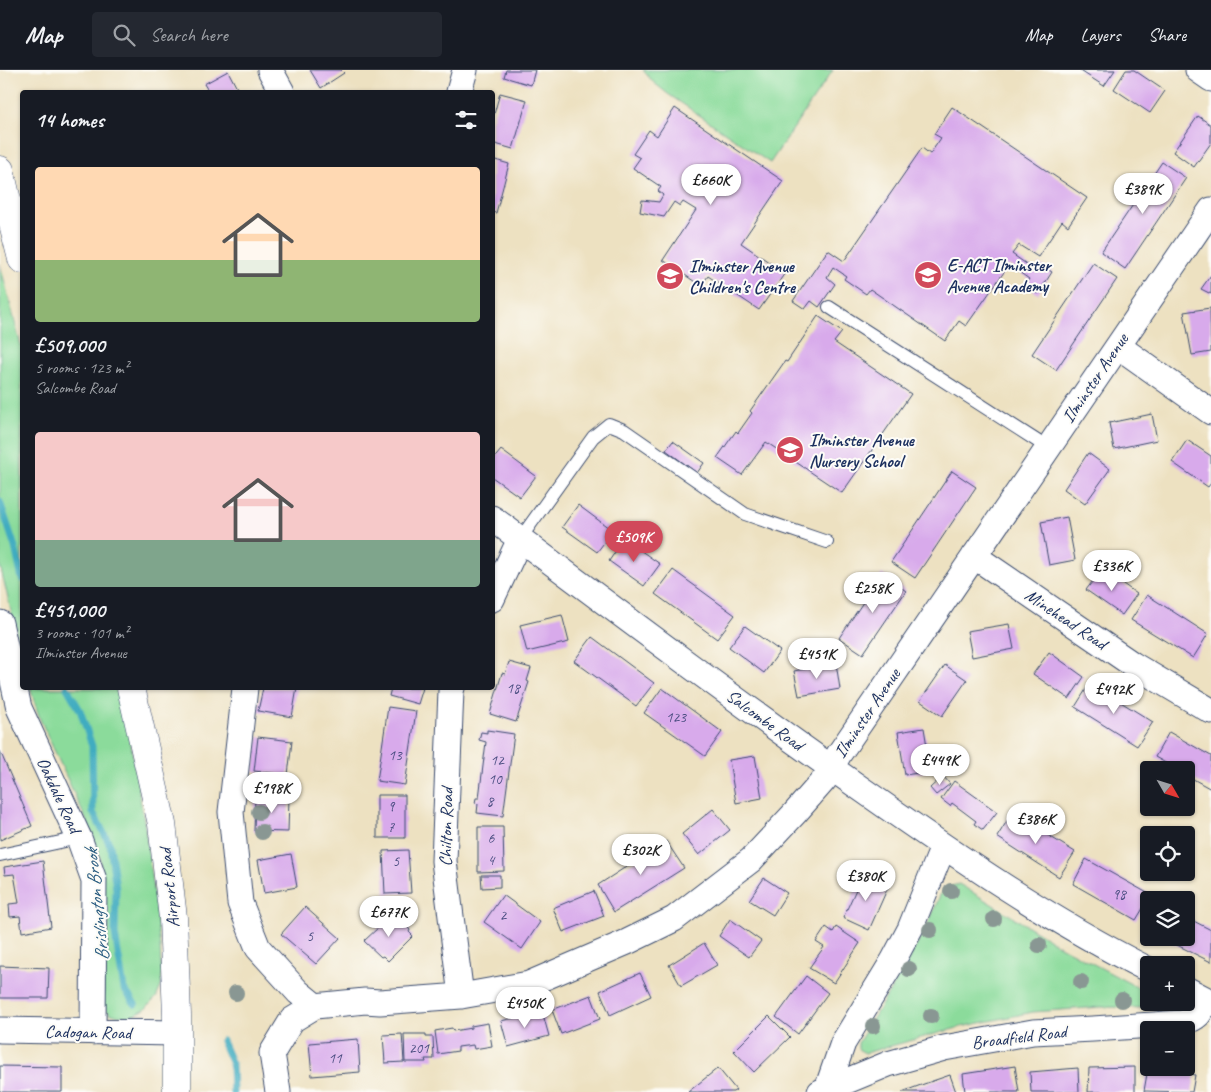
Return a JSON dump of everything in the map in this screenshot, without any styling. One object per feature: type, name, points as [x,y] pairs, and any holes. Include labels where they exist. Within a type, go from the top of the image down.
[{"type":"highway","points":[[0,170],[20,251]]},
{"type":"highway","name":"Airport Road","points":[[131,690],[162,824],[173,918],[177,1015],[177,1092]]},
{"type":"street","points":[[270,70],[281,90]]},
{"type":"street","points":[[460,90],[465,70]]},
{"type":"street","points":[[1198,70],[1211,79]]},
{"type":"street","name":"Ilminster Avenue","points":[[316,1006],[365,1001],[380,1002],[461,996],[529,984],[627,942],[674,919],[751,860],[824,780],[830,767],[1211,210]]},
{"type":"street","points":[[1118,346],[1211,412]]},
{"type":"street","name":"Salcombe Road","points":[[495,520],[830,767],[943,847],[1055,917],[1140,966]]},
{"type":"street","points":[[495,593],[520,539]]},
{"type":"street","name":"Minehead Road","points":[[974,556],[1132,664],[1211,711]]},
{"type":"street","name":"Oakdale Road","points":[[0,623],[10,708],[79,838],[94,880],[93,1032]]},
{"type":"street","points":[[246,690],[231,812],[240,903],[258,948],[298,992],[316,1006],[292,1020],[272,1053],[278,1092]]},
{"type":"street","name":"Chilton Road","points":[[451,690],[444,861],[461,996]]},
{"type":"street","name":"Broadfield Road","points":[[824,1090],[843,1043],[893,961],[910,929],[943,847]]},
{"type":"street","name":"Broadfield Road","points":[[824,1090],[888,1064],[944,1048],[1033,1032],[1182,1023],[1194,1019],[1201,1013],[1201,997]]},
{"type":"street","name":"Cadogan Road","points":[[0,1030],[176,1033]]},
{"type":"lane","points":[[829,306],[1048,448]]},
{"type":"lane","points":[[520,539],[593,437],[609,424],[624,430],[745,514],[827,542]]},
{"type":"lane","points":[[0,855],[79,838]]},
{"type":"green space","points":[[643,70],[833,70],[770,163],[668,94],[653,82]]},
{"type":"green space","points":[[0,264],[20,342],[20,649],[0,565]]},
{"type":"green space","points":[[31,690],[119,690],[126,717],[145,827],[160,946],[162,984],[156,998],[145,1009],[132,1016],[118,1016],[109,1013],[103,1006],[100,857],[88,824],[40,719]]},
{"type":"green space","points":[[959,884],[1060,946],[1140,989],[1140,1008],[1101,1007],[1033,1012],[961,1027],[865,1053],[858,1049],[858,1043],[926,929],[940,895],[948,887]]},
{"type":"building","points":[[310,70],[341,70],[344,73],[321,88]]},
{"type":"building","points":[[506,70],[535,70],[531,85],[504,77]]},
{"type":"building","points":[[1079,70],[1115,70],[1104,86]]},
{"type":"building","points":[[1126,70],[1134,70],[1165,91],[1150,113],[1114,89]]},
{"type":"building","points":[[228,71],[238,90],[208,90],[204,84]]},
{"type":"building","points":[[500,93],[527,100],[513,149],[495,144],[495,110]]},
{"type":"building","points":[[952,107],[1087,198],[1068,226],[1062,221],[1038,257],[1019,245],[1012,254],[1035,270],[1039,264],[1052,272],[1038,294],[1025,285],[1029,279],[1009,265],[966,326],[959,321],[945,341],[870,289],[866,294],[844,279],[846,276],[833,267],[827,277],[835,284],[819,307],[811,301],[805,309],[793,301],[828,250],[844,261],[922,148],[930,154],[941,138],[934,134]]},
{"type":"building","points":[[675,108],[783,181],[741,243],[785,273],[759,310],[708,276],[701,286],[663,260],[696,210],[683,202],[680,206],[674,202],[664,217],[640,212],[642,200],[659,202],[663,195],[658,191],[661,187],[633,168],[640,158],[633,154],[649,130],[657,136]]},
{"type":"building","points":[[1198,116],[1211,125],[1211,143],[1194,167],[1173,152]]},
{"type":"building","points":[[495,160],[509,164],[495,213]]},
{"type":"building","points":[[1162,162],[1186,178],[1125,269],[1101,252]]},
{"type":"building","points":[[1093,263],[1117,279],[1056,370],[1032,354]]},
{"type":"building","points":[[1211,275],[1211,294],[1201,289]]},
{"type":"building","points":[[1210,308],[1211,352],[1192,355],[1184,312]]},
{"type":"building","points":[[818,316],[842,332],[834,342],[911,394],[842,493],[766,442],[742,475],[717,458],[736,431],[738,433],[752,413],[750,411],[785,361],[787,362]]},
{"type":"building","points":[[1152,414],[1157,440],[1114,449],[1109,423]]},
{"type":"building","points":[[1187,440],[1211,456],[1211,483],[1208,487],[1172,462]]},
{"type":"building","points":[[673,441],[704,463],[697,473],[666,450]]},
{"type":"building","points":[[501,450],[536,476],[520,497],[495,479],[495,457]]},
{"type":"building","points":[[1088,453],[1110,469],[1085,504],[1064,489]]},
{"type":"building","points":[[952,471],[976,487],[915,578],[891,562]]},
{"type":"building","points":[[578,505],[613,531],[597,552],[562,527]]},
{"type":"building","points":[[1067,517],[1075,560],[1049,565],[1041,522]]},
{"type":"building","points":[[624,539],[660,564],[644,586],[609,561]]},
{"type":"building","points":[[1102,569],[1137,594],[1122,615],[1086,590]]},
{"type":"building","points":[[673,570],[735,615],[717,639],[655,594]]},
{"type":"building","points":[[882,574],[906,591],[863,654],[839,638]]},
{"type":"building","points":[[1147,595],[1208,634],[1193,658],[1131,620]]},
{"type":"building","points":[[562,615],[569,642],[527,652],[520,625]]},
{"type":"building","points":[[1009,624],[1014,649],[972,657],[967,631]]},
{"type":"building","points":[[745,626],[780,651],[764,673],[729,647]]},
{"type":"building","points":[[592,637],[654,683],[636,706],[574,661]]},
{"type":"building","points":[[1049,652],[1084,677],[1069,699],[1033,674]]},
{"type":"building","points":[[509,662],[531,668],[527,681],[529,682],[516,722],[490,714],[502,673],[505,674]]},
{"type":"building","points":[[836,663],[840,689],[799,696],[794,671]]},
{"type":"building","points":[[945,665],[967,680],[942,716],[920,701]]},
{"type":"building","points":[[1090,683],[1153,722],[1137,746],[1075,707]]},
{"type":"building","points":[[662,688],[722,732],[705,756],[644,713]]},
{"type":"building","points":[[263,690],[297,690],[292,717],[258,711]]},
{"type":"building","points":[[390,690],[422,690],[418,704],[389,696]]},
{"type":"building","points":[[388,707],[416,711],[405,785],[377,781]]},
{"type":"building","points":[[924,728],[931,771],[905,775],[898,732]]},
{"type":"building","points":[[487,730],[514,734],[503,816],[477,813],[478,804],[475,803],[476,798],[479,798],[486,742],[479,740],[481,732],[487,733]]},
{"type":"building","points":[[1169,732],[1211,756],[1211,789],[1195,780],[1195,761],[1162,761],[1155,757]]},
{"type":"building","points":[[258,737],[292,741],[288,775],[254,771]]},
{"type":"building","points":[[0,751],[32,826],[0,840]]},
{"type":"building","points":[[755,756],[762,798],[736,803],[729,760]]},
{"type":"building","points":[[943,776],[950,784],[936,795],[930,788]]},
{"type":"building","points":[[954,781],[997,812],[983,830],[974,824],[976,821],[952,803],[950,806],[941,799]]},
{"type":"building","points":[[377,795],[405,795],[405,838],[377,838]]},
{"type":"building","points":[[255,797],[289,798],[288,832],[254,831]]},
{"type":"building","points":[[713,809],[730,830],[699,855],[682,834]]},
{"type":"building","points":[[1012,813],[1075,852],[1059,877],[997,837]]},
{"type":"building","points":[[478,827],[503,827],[504,871],[478,872]]},
{"type":"building","points":[[666,841],[684,868],[614,912],[598,885]]},
{"type":"building","points":[[408,850],[411,893],[385,894],[383,851]]},
{"type":"building","points":[[291,854],[297,887],[264,893],[258,860]]},
{"type":"building","points":[[1086,859],[1144,891],[1140,891],[1140,913],[1136,920],[1073,884]]},
{"type":"building","points":[[43,861],[51,927],[22,932],[20,916],[10,917],[9,904],[19,903],[14,874],[5,875],[4,867]]},
{"type":"building","points":[[863,874],[889,885],[869,930],[843,918]]},
{"type":"building","points":[[481,875],[500,875],[500,887],[482,888]]},
{"type":"building","points":[[764,878],[787,893],[773,915],[749,900]]},
{"type":"building","points":[[594,891],[604,916],[563,932],[553,908]]},
{"type":"building","points":[[503,895],[540,922],[522,949],[484,922]]},
{"type":"building","points":[[305,907],[340,938],[316,964],[281,934]]},
{"type":"building","points":[[394,913],[410,930],[409,932],[413,936],[388,961],[364,941]]},
{"type":"building","points":[[730,919],[761,941],[749,957],[719,936]]},
{"type":"building","points":[[1195,922],[1211,930],[1211,962],[1179,946],[1195,946]]},
{"type":"building","points":[[826,927],[833,932],[836,927],[860,943],[834,983],[809,968],[824,947],[816,942]]},
{"type":"building","points":[[704,943],[717,965],[681,986],[669,965]]},
{"type":"building","points":[[0,966],[49,968],[48,998],[0,998]]},
{"type":"building","points":[[640,973],[651,996],[610,1015],[600,991]]},
{"type":"building","points":[[806,976],[828,993],[798,1034],[776,1017]]},
{"type":"building","points":[[591,995],[600,1019],[561,1034],[552,1010]]},
{"type":"building","points":[[542,1011],[549,1036],[508,1047],[501,1021]]},
{"type":"building","points":[[769,1016],[790,1037],[754,1072],[734,1051]]},
{"type":"building","points":[[488,1023],[492,1046],[474,1049],[473,1045],[458,1047],[458,1051],[438,1054],[435,1031],[452,1028],[453,1031]]},
{"type":"building","points":[[402,1034],[404,1062],[385,1063],[383,1035]]},
{"type":"building","points":[[404,1034],[426,1034],[426,1037],[433,1037],[434,1059],[425,1059],[426,1062],[405,1062]]},
{"type":"building","points":[[358,1039],[360,1072],[312,1076],[309,1043]]},
{"type":"building","points":[[0,1066],[62,1067],[62,1092],[0,1092]]},
{"type":"building","points":[[1015,1066],[1019,1092],[965,1092],[963,1074]]},
{"type":"building","points":[[1135,1067],[1135,1092],[1088,1092],[1089,1068]]},
{"type":"building","points":[[718,1068],[736,1090],[733,1092],[688,1092]]},
{"type":"building","points":[[1078,1068],[1079,1092],[1031,1092],[1030,1072]]},
{"type":"building","points":[[950,1075],[956,1092],[902,1092],[921,1085]]},
{"type":"building","points":[[1147,1076],[1195,1076],[1192,1092],[1144,1091]]},
{"type":"waterway","name":"Brislington Brook","points":[[0,502],[15,547],[20,570]]},
{"type":"waterway","name":"Brislington Brook","points":[[68,690],[80,710],[92,746],[93,812],[110,845],[116,889],[115,934],[124,989],[135,1004]]},
{"type":"waterway","name":"Brislington Brook","points":[[222,1041],[232,1064],[233,1092]]},
{"type":"place","name":"E-ACT Ilminster Avenue Academy","points":[[928,275]]},
{"type":"place","name":"Ilminster Avenue Children's Centre","points":[[670,276]]},
{"type":"place","name":"Ilminster Avenue Nursery School","points":[[790,450]]}]
